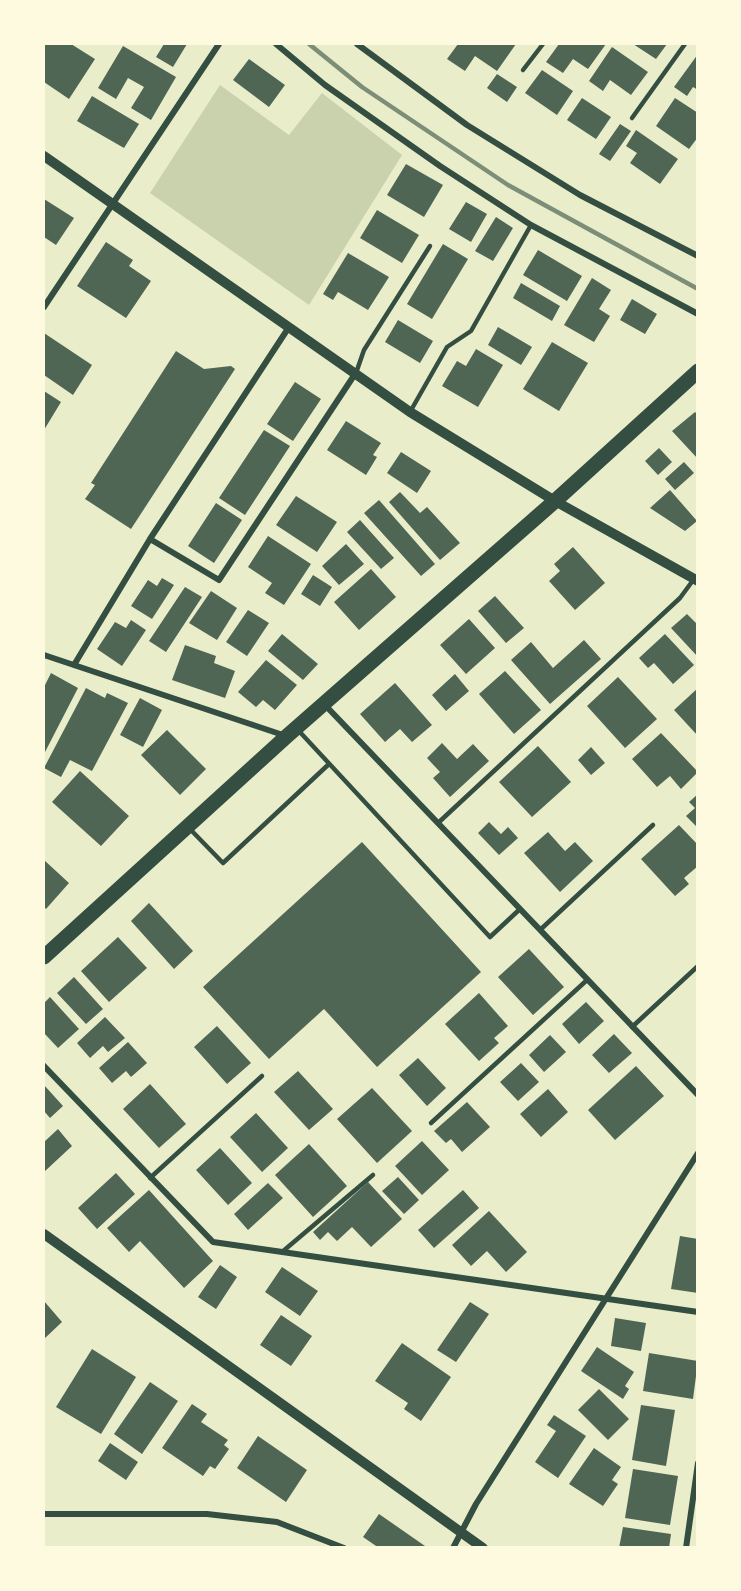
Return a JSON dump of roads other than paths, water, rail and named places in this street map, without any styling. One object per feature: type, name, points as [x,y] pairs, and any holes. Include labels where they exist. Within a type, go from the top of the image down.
[{"type":"main road","points":[[44,957],[291,732],[555,501],[698,371]]},
{"type":"street","points":[[44,306],[219,44]]},
{"type":"street","points":[[276,44],[325,85],[363,112],[440,166],[531,225],[698,314]]},
{"type":"street","points":[[357,44],[467,124],[580,195],[698,256]]},
{"type":"street","points":[[44,156],[410,412],[555,501],[696,580]]},
{"type":"street","points":[[74,665],[150,539],[289,327]]},
{"type":"street","points":[[150,539],[219,580],[355,374]]},
{"type":"street","points":[[44,655],[291,732]]},
{"type":"street","points":[[325,704],[698,1095]]},
{"type":"street","points":[[44,1066],[213,1242],[698,1311]]},
{"type":"street","points":[[453,1548],[460,1532],[698,1153]]},
{"type":"street","points":[[44,1234],[483,1548]]},
{"type":"street","points":[[686,1548],[698,1462]]},
{"type":"street","points":[[44,1514],[207,1514],[254,1519],[277,1522],[344,1548]]},
{"type":"lane","points":[[523,70],[543,44]]},
{"type":"lane","points":[[632,118],[685,44]]},
{"type":"lane","points":[[410,412],[447,347],[471,331],[531,225]]},
{"type":"lane","points":[[355,374],[364,350],[429,246]]},
{"type":"lane","points":[[438,823],[680,598],[696,580]]},
{"type":"lane","points":[[291,732],[329,764],[490,938],[520,909]]},
{"type":"lane","points":[[188,826],[223,863],[329,764]]},
{"type":"lane","points":[[540,930],[653,825]]},
{"type":"lane","points":[[632,1027],[698,966]]},
{"type":"lane","points":[[431,1123],[587,980]]},
{"type":"lane","points":[[150,1178],[262,1076]]},
{"type":"lane","points":[[282,1252],[374,1175]]},
{"type":"railway","points":[[309,44],[362,87],[508,185],[698,289]]}]
